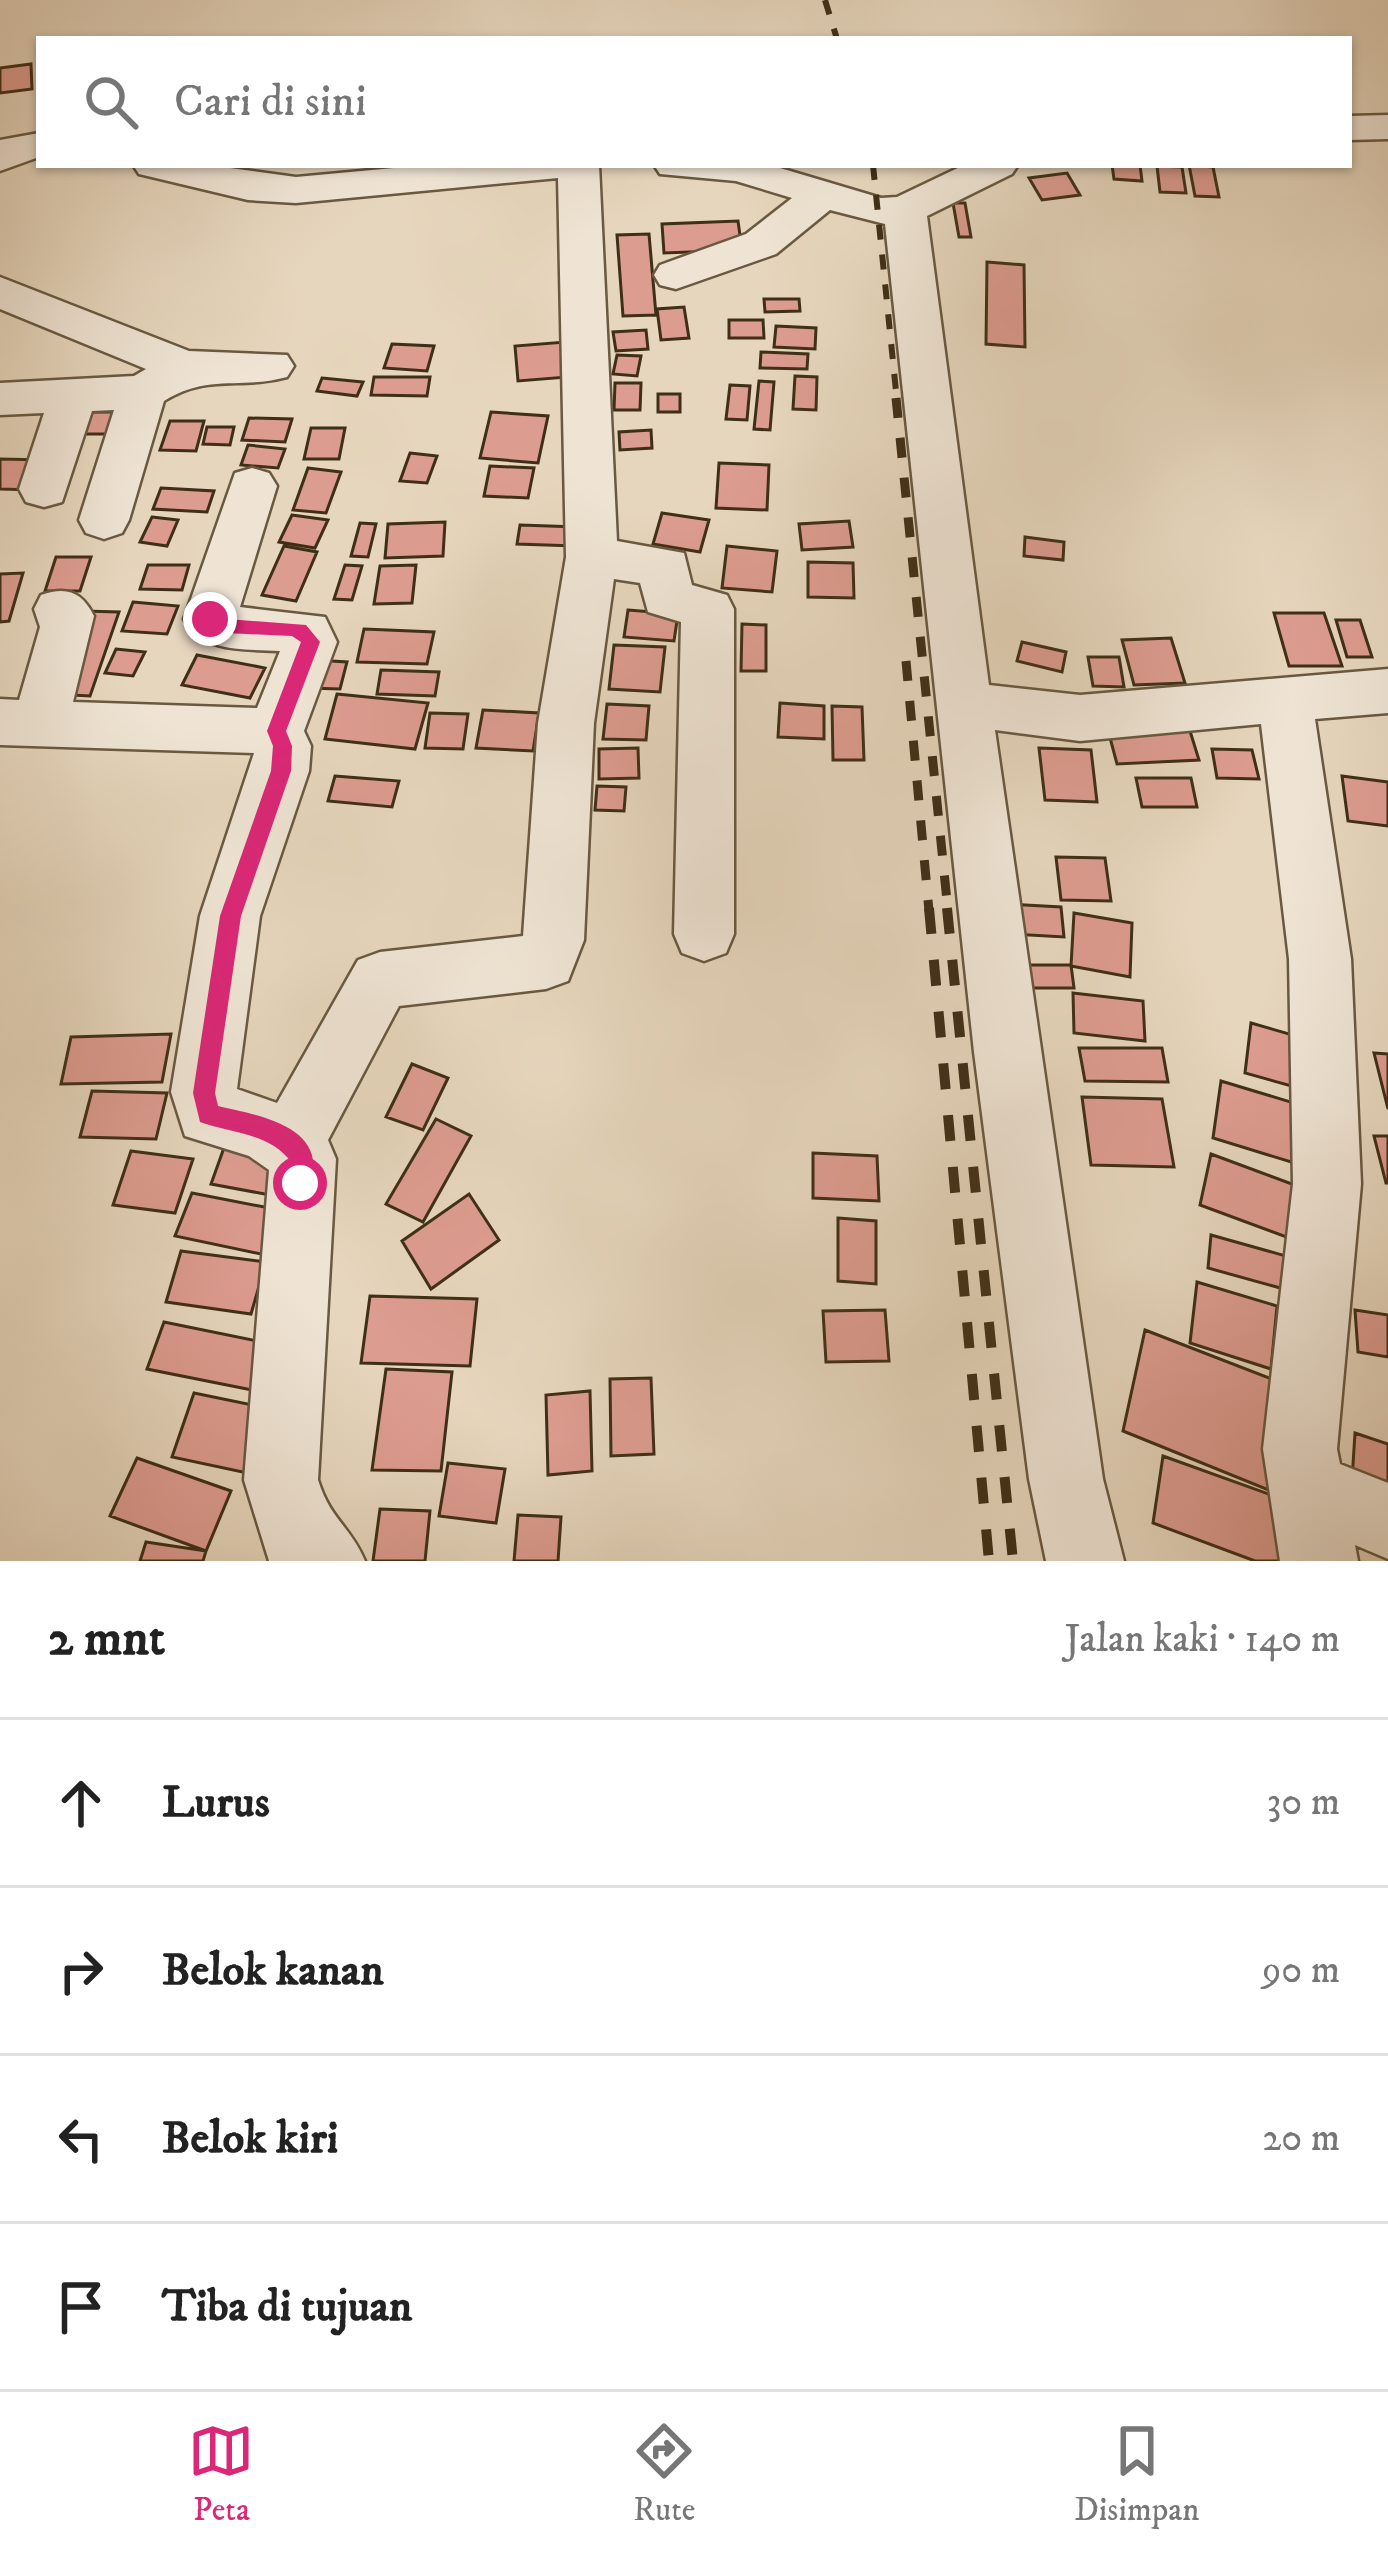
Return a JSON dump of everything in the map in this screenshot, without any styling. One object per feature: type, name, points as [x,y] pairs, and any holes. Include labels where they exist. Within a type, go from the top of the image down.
[{"type":"street","points":[[1352,128],[1388,128]]},
{"type":"street","points":[[167,168],[248,187],[296,190],[528,168]]},
{"type":"street","points":[[291,1143],[380,980],[546,961],[553,940],[566,723],[592,557],[578,168]]},
{"type":"street","points":[[723,168],[739,169],[864,211],[905,210],[991,168]]},
{"type":"street","points":[[676,275],[761,244],[820,196]]},
{"type":"street","points":[[905,210],[963,704],[1066,1479],[1085,1561]]},
{"type":"street","points":[[0,292],[163,379]]},
{"type":"street","points":[[0,399],[73,397],[163,379],[271,366]]},
{"type":"street","points":[[104,520],[163,379]]},
{"type":"street","points":[[44,489],[73,397]]},
{"type":"street","points":[[252,486],[210,619],[225,626],[306,632],[310,642],[277,731],[283,746],[281,771],[230,916],[204,1093],[208,1114],[263,1128],[291,1143],[303,1159],[281,1480],[297,1538],[326,1561]]},
{"type":"street","points":[[592,557],[666,567],[666,598],[708,609],[704,934]]},
{"type":"street","points":[[60,609],[68,616],[67,627],[20,722],[277,731]]},
{"type":"street","points":[[963,704],[1080,718],[1388,691]]},
{"type":"street","points":[[1285,700],[1320,959],[1327,1184],[1300,1449],[1319,1561]]},
{"type":"street","points":[[1304,1487],[1388,1521]]},
{"type":"building","points":[[31,64],[32,89],[0,93],[0,68]]},
{"type":"building","points":[[1112,168],[1140,168],[1142,181],[1114,179]]},
{"type":"building","points":[[1157,168],[1182,168],[1186,193],[1160,192]]},
{"type":"building","points":[[1190,168],[1213,168],[1219,197],[1195,196]]},
{"type":"building","points":[[1067,173],[1080,195],[1042,200],[1029,178]]},
{"type":"building","points":[[953,203],[965,203],[971,237],[959,237]]},
{"type":"building","points":[[738,221],[742,250],[664,253],[662,224]]},
{"type":"building","points":[[649,234],[656,315],[623,316],[617,235]]},
{"type":"building","points":[[987,262],[1024,265],[1025,347],[986,344]]},
{"type":"building","points":[[764,299],[799,299],[800,311],[765,312]]},
{"type":"building","points":[[684,307],[689,338],[661,340],[657,309]]},
{"type":"building","points":[[729,320],[763,320],[764,338],[729,338]]},
{"type":"building","points":[[776,326],[816,328],[815,349],[774,347]]},
{"type":"building","points":[[646,330],[648,349],[616,351],[613,332]]},
{"type":"building","points":[[565,342],[568,377],[518,381],[515,346]]},
{"type":"building","points":[[392,344],[434,346],[427,371],[384,368]]},
{"type":"building","points":[[761,352],[808,354],[807,369],[760,368]]},
{"type":"building","points":[[617,355],[641,356],[637,376],[613,374]]},
{"type":"building","points":[[795,376],[817,377],[816,410],[793,409]]},
{"type":"building","points":[[374,377],[430,377],[427,396],[371,395]]},
{"type":"building","points":[[322,378],[363,382],[357,396],[317,391]]},
{"type":"building","points":[[759,381],[774,382],[770,430],[754,429]]},
{"type":"building","points":[[615,383],[641,383],[640,410],[614,410]]},
{"type":"building","points":[[730,385],[750,386],[747,420],[726,419]]},
{"type":"building","points":[[658,394],[680,394],[680,412],[658,412]]},
{"type":"building","points":[[70,412],[126,412],[119,434],[63,434]]},
{"type":"building","points":[[491,412],[548,416],[538,463],[480,458]]},
{"type":"building","points":[[249,418],[292,419],[285,442],[242,440]]},
{"type":"building","points":[[170,421],[204,421],[196,451],[160,450]]},
{"type":"building","points":[[207,427],[234,427],[230,445],[203,444]]},
{"type":"building","points":[[311,428],[345,428],[339,459],[304,459]]},
{"type":"building","points":[[651,430],[652,448],[620,450],[619,432]]},
{"type":"building","points":[[248,445],[285,449],[278,468],[241,465]]},
{"type":"building","points":[[410,453],[437,456],[427,483],[400,481]]},
{"type":"building","points":[[0,459],[46,460],[35,490],[0,489]]},
{"type":"building","points":[[719,463],[769,465],[767,510],[716,508]]},
{"type":"building","points":[[490,466],[534,468],[528,498],[484,496]]},
{"type":"building","points":[[308,468],[341,472],[326,513],[293,510]]},
{"type":"building","points":[[161,488],[214,491],[207,512],[153,509]]},
{"type":"building","points":[[662,513],[709,520],[700,552],[653,544]]},
{"type":"building","points":[[292,515],[328,520],[315,548],[279,542]]},
{"type":"building","points":[[152,517],[178,520],[167,546],[140,542]]},
{"type":"building","points":[[849,521],[853,547],[802,550],[799,524]]},
{"type":"building","points":[[445,522],[443,556],[385,558],[388,524]]},
{"type":"building","points":[[360,523],[376,524],[368,557],[351,556]]},
{"type":"building","points":[[520,525],[577,527],[575,546],[517,544]]},
{"type":"building","points":[[1025,537],[1064,542],[1063,560],[1024,556]]},
{"type":"building","points":[[284,546],[317,552],[296,601],[262,595]]},
{"type":"building","points":[[727,546],[777,551],[772,592],[722,588]]},
{"type":"building","points":[[56,557],[91,557],[80,591],[45,591]]},
{"type":"building","points":[[808,562],[853,563],[854,598],[808,597]]},
{"type":"building","points":[[148,565],[189,565],[182,590],[140,589]]},
{"type":"building","points":[[345,565],[362,566],[352,600],[334,599]]},
{"type":"building","points":[[416,565],[412,603],[374,604],[380,566]]},
{"type":"building","points":[[23,573],[9,621],[0,622],[0,574]]},
{"type":"building","points":[[133,602],[178,606],[167,634],[122,631]]},
{"type":"building","points":[[628,610],[678,614],[674,641],[624,637]]},
{"type":"building","points":[[83,611],[119,612],[90,696],[52,694]]},
{"type":"building","points":[[1274,613],[1324,613],[1342,666],[1289,666]]},
{"type":"building","points":[[1336,620],[1360,620],[1372,657],[1347,657]]},
{"type":"building","points":[[742,624],[766,625],[766,671],[741,671]]},
{"type":"building","points":[[364,629],[434,632],[427,664],[357,662]]},
{"type":"building","points":[[1171,638],[1185,683],[1134,685],[1122,640]]},
{"type":"building","points":[[1022,642],[1066,652],[1062,672],[1017,661]]},
{"type":"building","points":[[614,645],[665,647],[660,692],[609,689]]},
{"type":"building","points":[[116,649],[145,652],[133,676],[105,673]]},
{"type":"building","points":[[197,655],[265,668],[250,698],[182,685]]},
{"type":"building","points":[[1088,657],[1119,657],[1124,687],[1093,686]]},
{"type":"building","points":[[315,660],[347,662],[340,689],[308,688]]},
{"type":"building","points":[[381,670],[439,672],[435,696],[377,694]]},
{"type":"building","points":[[337,694],[428,703],[415,749],[325,739]]},
{"type":"building","points":[[780,703],[824,706],[824,739],[778,737]]},
{"type":"building","points":[[607,704],[649,706],[646,740],[603,739]]},
{"type":"building","points":[[832,706],[862,707],[864,760],[833,760]]},
{"type":"building","points":[[483,710],[539,713],[533,751],[476,748]]},
{"type":"building","points":[[430,713],[468,714],[463,749],[425,748]]},
{"type":"building","points":[[1190,731],[1199,760],[1117,764],[1109,734]]},
{"type":"building","points":[[638,748],[639,778],[599,779],[599,749]]},
{"type":"building","points":[[1039,748],[1091,750],[1097,802],[1045,800]]},
{"type":"building","points":[[1212,749],[1252,750],[1259,779],[1217,778]]},
{"type":"building","points":[[335,776],[399,781],[392,807],[328,801]]},
{"type":"building","points":[[1342,776],[1388,782],[1388,826],[1348,821]]},
{"type":"building","points":[[1136,778],[1191,778],[1197,807],[1142,807]]},
{"type":"building","points":[[597,786],[626,787],[624,811],[595,810]]},
{"type":"building","points":[[1056,857],[1105,858],[1111,901],[1061,900]]},
{"type":"building","points":[[1008,904],[1061,907],[1064,937],[1010,934]]},
{"type":"building","points":[[1074,913],[1132,923],[1130,977],[1071,966]]},
{"type":"building","points":[[1014,965],[1071,965],[1074,988],[1017,988]]},
{"type":"building","points":[[1073,993],[1143,1001],[1145,1041],[1074,1033]]},
{"type":"building","points":[[1251,1023],[1317,1042],[1313,1092],[1245,1073]]},
{"type":"building","points":[[171,1034],[162,1082],[61,1084],[71,1037]]},
{"type":"building","points":[[1079,1048],[1162,1048],[1168,1082],[1085,1081]]},
{"type":"building","points":[[1374,1053],[1388,1054],[1388,1109]]},
{"type":"building","points":[[412,1064],[448,1078],[423,1130],[386,1117]]},
{"type":"building","points":[[1221,1081],[1317,1110],[1311,1168],[1213,1138]]},
{"type":"building","points":[[92,1091],[167,1093],[156,1139],[80,1137]]},
{"type":"building","points":[[1082,1097],[1162,1099],[1174,1167],[1091,1165]]},
{"type":"building","points":[[436,1119],[471,1136],[423,1222],[386,1204]]},
{"type":"building","points":[[1374,1136],[1388,1136],[1388,1183],[1386,1183]]},
{"type":"building","points":[[225,1145],[295,1158],[281,1197],[211,1184]]},
{"type":"building","points":[[131,1151],[193,1159],[175,1213],[113,1205]]},
{"type":"building","points":[[813,1153],[877,1156],[879,1201],[813,1198]]},
{"type":"building","points":[[1211,1154],[1308,1190],[1300,1242],[1200,1205]]},
{"type":"building","points":[[192,1193],[295,1213],[280,1258],[175,1236]]},
{"type":"building","points":[[469,1194],[499,1240],[431,1289],[402,1241]]},
{"type":"building","points":[[838,1218],[876,1221],[876,1284],[838,1281]]},
{"type":"building","points":[[1211,1235],[1293,1258],[1291,1291],[1208,1268]]},
{"type":"building","points":[[181,1251],[266,1262],[251,1314],[166,1302]]},
{"type":"building","points":[[1197,1282],[1277,1306],[1271,1369],[1190,1343]]},
{"type":"building","points":[[370,1296],[477,1299],[470,1366],[361,1363]]},
{"type":"building","points":[[885,1310],[889,1361],[826,1362],[823,1311]]},
{"type":"building","points":[[1355,1310],[1388,1315],[1388,1357],[1358,1352]]},
{"type":"building","points":[[164,1322],[267,1343],[252,1390],[147,1369]]},
{"type":"building","points":[[1145,1330],[1287,1385],[1271,1491],[1123,1431]]},
{"type":"building","points":[[386,1369],[452,1372],[441,1471],[372,1470]]},
{"type":"building","points":[[651,1378],[654,1454],[611,1456],[610,1379]]},
{"type":"building","points":[[590,1391],[592,1471],[548,1475],[546,1395]]},
{"type":"building","points":[[194,1393],[272,1409],[252,1474],[172,1457]]},
{"type":"building","points":[[1355,1433],[1388,1444],[1388,1493],[1352,1480]]},
{"type":"building","points":[[1163,1456],[1288,1501],[1282,1561],[1255,1561],[1153,1523]]},
{"type":"building","points":[[137,1458],[231,1491],[206,1551],[110,1516]]},
{"type":"building","points":[[448,1463],[505,1469],[496,1523],[439,1516]]},
{"type":"building","points":[[380,1509],[430,1511],[425,1561],[373,1561]]},
{"type":"building","points":[[518,1515],[561,1517],[558,1561],[514,1561]]},
{"type":"building","points":[[146,1542],[206,1551],[203,1561],[140,1561]]},
{"type":"railway","points":[[825,0],[836,36]]},
{"type":"railway","points":[[873,168],[897,401]]},
{"type":"railway","points":[[896,398],[948,911]]},
{"type":"railway","points":[[906,661],[929,911]]},
{"type":"railway","points":[[929,908],[989,1561]]},
{"type":"railway","points":[[947,908],[1013,1561]]},
{"type":"route","points":[[210,619],[225,626],[306,632],[310,642],[277,731],[283,746],[281,771],[230,916],[204,1093],[208,1114],[263,1128],[291,1143],[303,1159],[300,1183]]}]
